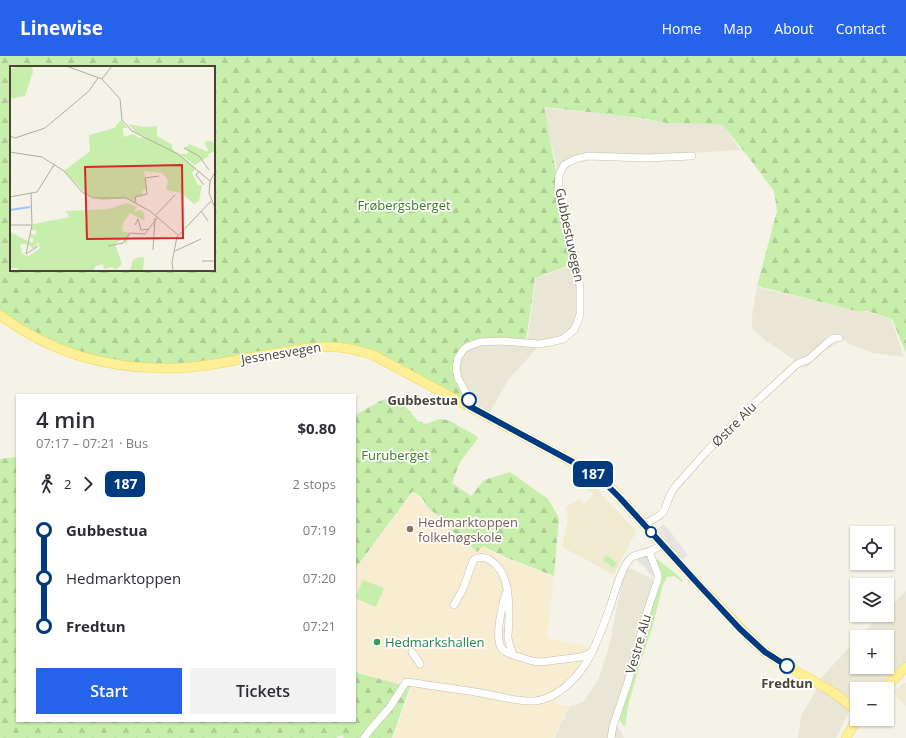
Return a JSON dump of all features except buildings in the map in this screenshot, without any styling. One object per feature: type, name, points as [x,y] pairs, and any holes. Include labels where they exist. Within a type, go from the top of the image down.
[{"type":"main road","name":"Jessnesvegen","points":[[0,315],[20,329],[66,352],[122,366],[140,368],[202,366],[325,346],[347,348],[366,352],[375,356],[582,467],[594,475],[611,488],[722,610],[765,652],[826,688],[850,705]]},
{"type":"main road","points":[[891,682],[906,667]]},
{"type":"main road","points":[[846,738],[853,726]]},
{"type":"street","name":"Gubbestuvegen","points":[[469,406],[469,399],[458,378],[456,368],[460,353],[464,349],[480,342],[501,341],[538,344],[551,342],[563,339],[574,330],[578,321],[580,314],[580,286],[558,191],[559,176],[564,165],[573,160],[587,156],[645,158],[692,156]]},
{"type":"street","name":"Østre Alu","points":[[644,525],[664,511],[670,494],[675,487],[706,452],[758,400],[797,364],[809,359],[834,338],[839,338]]},
{"type":"street","points":[[364,738],[390,707],[406,682],[510,699],[534,701],[548,698],[560,691],[575,679],[594,648],[601,634],[618,582],[625,566],[632,557],[658,548],[662,544]]},
{"type":"street","name":"Vestre Alu","points":[[611,738],[613,726],[628,682],[645,618],[658,579],[658,575],[649,551]]},
{"type":"street","points":[[454,605],[463,589],[473,561],[476,558],[485,557],[491,560],[499,568],[507,589],[509,617],[508,636],[510,647],[514,655],[532,661],[541,662],[581,657],[591,653]]},
{"type":"street","points":[[412,652],[420,664]]},
{"type":"shaded area","points":[[543,108],[615,115],[667,123],[719,124],[726,129],[740,150],[645,156],[587,154],[558,173]]},
{"type":"shaded area","points":[[574,265],[580,286],[577,321],[562,338],[537,342],[527,341],[536,278]]},
{"type":"shaded area","points":[[757,287],[859,312],[867,312],[891,319],[904,357],[873,353],[843,340],[825,350],[806,368],[765,340],[752,329],[752,317]]},
{"type":"shaded area","points":[[480,343],[539,346],[508,380],[490,412],[477,406],[467,391],[458,370],[463,353]]},
{"type":"shaded area","points":[[591,485],[597,489],[635,530],[635,535],[614,575],[562,547],[568,520],[566,507],[579,499],[584,504],[594,494],[588,489]]},
{"type":"shaded area","points":[[413,492],[422,500],[426,507],[435,514],[442,524],[477,553],[483,547],[504,558],[554,577],[547,638],[598,648],[591,663],[582,676],[556,698],[557,704],[569,706],[554,738],[393,738],[412,687],[356,671],[356,569]]},
{"type":"shaded area","points":[[663,524],[688,555],[679,563],[653,534]]},
{"type":"shaded area","points":[[651,556],[657,573],[654,576],[649,574],[645,567],[636,560],[639,557]]},
{"type":"shaded area","points":[[631,568],[651,578],[654,583],[616,724],[624,738],[555,738],[562,720],[565,720],[565,715],[570,706],[584,701],[598,680],[609,647],[624,572]]},
{"type":"shaded area","points":[[906,591],[906,663],[886,682],[850,682],[850,711],[836,738],[798,738],[801,716],[822,677],[850,647],[850,674],[894,674],[894,630],[866,630],[874,622],[894,622],[894,602]]},
{"type":"shaded area","points":[[903,683],[906,683],[906,706],[894,694],[894,692]]},
{"type":"green space","name":"Frøbergsberget","points":[[0,56],[906,56],[906,353],[892,319],[867,311],[860,312],[757,286],[777,211],[774,191],[726,129],[720,124],[667,123],[640,118],[544,107],[573,264],[535,278],[526,341],[478,339],[466,342],[458,352],[454,364],[464,399],[407,369],[349,345],[220,363],[128,365],[68,349],[0,315]]},
{"type":"green space","name":"Furuberget","points":[[384,399],[403,404],[418,421],[426,424],[440,419],[448,420],[475,435],[478,438],[460,462],[452,483],[471,496],[484,480],[510,472],[548,499],[559,518],[554,576],[505,557],[483,546],[477,552],[443,523],[436,514],[427,507],[423,499],[413,491],[356,568],[356,414]]},
{"type":"green space","points":[[16,457],[16,722],[356,722],[356,672],[410,687],[392,738],[344,738],[342,735],[335,738],[0,738],[0,459]]},
{"type":"green space","points":[[606,555],[617,563],[614,568],[602,560]]},
{"type":"green space","points":[[657,559],[683,581],[682,582],[674,576],[667,577],[663,584],[652,629],[641,660],[628,706],[625,727],[620,721],[620,710],[661,580],[662,573],[656,561]]},
{"type":"green space","points":[[363,580],[384,588],[376,607],[356,598]]},
{"type":"bus line","name":"187","points":[[469,400],[469,406],[582,467],[602,480],[740,629],[765,652],[787,666]]},
{"type":"place","name":"Gubbestua","points":[[469,400]]},
{"type":"place","name":"Hedmarktoppen folkehøgskole","points":[[410,529]]},
{"type":"place","name":"Hedmarkshallen","points":[[377,642]]},
{"type":"place","name":"Fredtun","points":[[787,666]]}]
